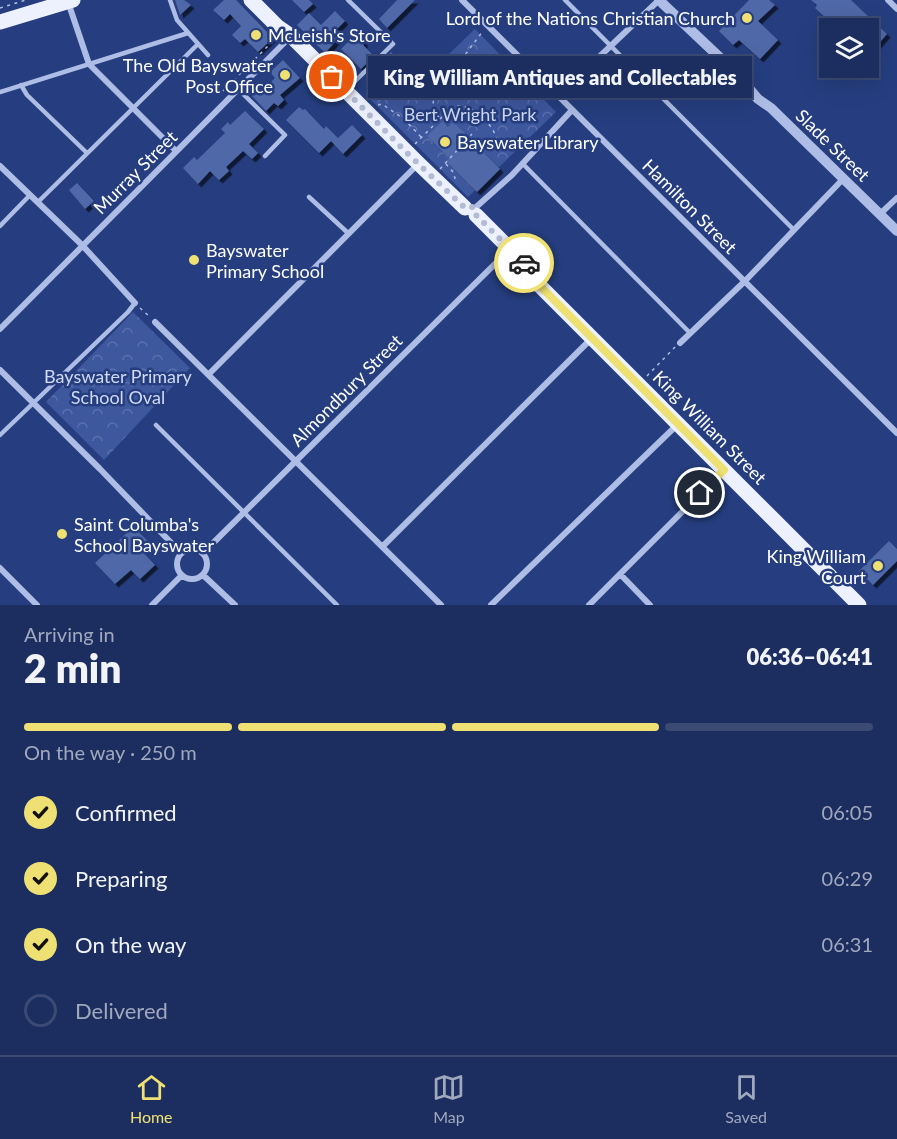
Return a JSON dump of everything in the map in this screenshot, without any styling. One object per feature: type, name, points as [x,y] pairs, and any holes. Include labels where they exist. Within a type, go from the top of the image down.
[{"type":"main road","name":"King William Street","points":[[251,0],[278,27],[284,37],[346,91],[471,213],[507,252],[529,268],[532,278],[859,605]]},
{"type":"main road","name":"King William Street","points":[[262,0],[283,22],[284,37]]},
{"type":"main road","points":[[0,22],[70,1]]},
{"type":"street","name":"Hamilton Street","points":[[462,0],[897,434]]},
{"type":"street","points":[[558,96],[659,0]]},
{"type":"street","name":"Slade Street","points":[[659,0],[734,71],[758,99],[771,108],[897,231]]},
{"type":"street","name":"Slade Street","points":[[669,0],[764,95],[771,108]]},
{"type":"street","points":[[888,0],[897,9]]},
{"type":"street","points":[[70,1],[89,64],[176,151]]},
{"type":"street","name":"Murray Street","points":[[0,329],[238,89],[284,37]]},
{"type":"street","points":[[471,213],[522,164],[572,110]]},
{"type":"street","points":[[209,374],[348,233],[413,158]]},
{"type":"street","points":[[0,166],[82,245],[135,303]]},
{"type":"street","points":[[680,343],[745,281],[844,178]]},
{"type":"street","points":[[880,214],[897,198]]},
{"type":"street","name":"Almondbury Street","points":[[203,553],[507,252]]},
{"type":"street","points":[[155,322],[441,605]]},
{"type":"street","points":[[383,546],[592,338]]},
{"type":"street","points":[[0,370],[181,553]]},
{"type":"street","points":[[491,605],[678,423]]},
{"type":"street","points":[[589,605],[724,470]]},
{"type":"street","points":[[189,549],[203,553],[207,562],[203,575],[192,579],[182,575],[177,567],[181,553],[189,549]]},
{"type":"street","points":[[0,568],[37,605]]},
{"type":"street","points":[[620,574],[650,605]]},
{"type":"street","points":[[152,605],[182,575]]},
{"type":"street","points":[[203,575],[235,605]]},
{"type":"lane","points":[[170,0],[177,20],[208,55]]},
{"type":"lane","points":[[346,91],[393,44],[348,0]]},
{"type":"lane","points":[[565,0],[794,231]]},
{"type":"lane","points":[[0,92],[188,33]]},
{"type":"lane","points":[[38,202],[198,44]]},
{"type":"lane","points":[[21,86],[27,95],[87,153]]},
{"type":"lane","points":[[238,89],[285,135],[265,156]]},
{"type":"lane","points":[[522,164],[690,333]]},
{"type":"lane","points":[[0,226],[30,195]]},
{"type":"lane","points":[[309,197],[348,233]]},
{"type":"lane","points":[[0,435],[135,303]]},
{"type":"lane","points":[[156,425],[337,605]]},
{"type":"path","points":[[0,8],[26,0]]},
{"type":"path","points":[[440,119],[434,111],[434,96],[487,25]]},
{"type":"path","points":[[223,91],[284,37]]},
{"type":"path","points":[[442,84],[454,81],[467,87],[493,93]]},
{"type":"path","points":[[375,105],[382,104],[404,119],[422,137]]},
{"type":"path","points":[[413,158],[422,137],[452,107],[464,106],[472,109],[484,119],[496,134],[497,142],[489,151]]},
{"type":"path","points":[[448,110],[459,121]]},
{"type":"path","points":[[439,170],[472,134]]},
{"type":"path","points":[[445,164],[453,172],[455,178],[452,184]]},
{"type":"path","points":[[135,303],[155,322]]},
{"type":"path","points":[[638,384],[680,343]]},
{"type":"green space","name":"Bert Wright Park","points":[[475,29],[556,112],[468,197],[371,100],[412,61],[427,75]]},
{"type":"green space","name":"Bayswater Primary School Oval","points":[[133,312],[190,368],[104,460],[46,402]]},
{"type":"building","points":[[175,0],[184,0],[191,5],[180,15]]},
{"type":"building","points":[[224,0],[236,0],[273,38],[258,52],[245,39],[240,43],[232,35],[241,26],[230,14],[224,20],[213,10]]},
{"type":"building","points":[[292,0],[309,0],[313,4],[304,12]]},
{"type":"building","points":[[397,0],[415,0],[387,28],[379,19]]},
{"type":"building","points":[[749,0],[769,0],[775,5],[758,21],[778,40],[760,59],[739,40],[733,45],[719,31]]},
{"type":"building","points":[[811,0],[851,0],[870,18],[826,18],[815,8],[817,5]]},
{"type":"building","points":[[335,11],[345,21],[332,34],[337,40],[325,53],[297,25],[309,13],[321,25]]},
{"type":"building","points":[[879,26],[887,34],[879,43]]},
{"type":"building","points":[[352,38],[356,41],[359,38],[374,56],[361,69],[341,49]]},
{"type":"building","points":[[391,52],[400,62],[384,77],[375,68]]},
{"type":"building","points":[[283,60],[300,78],[280,95],[284,100],[278,106],[274,103],[266,111],[252,96],[257,90],[260,93],[275,78],[270,72]]},
{"type":"building","points":[[299,107],[305,109],[324,129],[326,126],[338,138],[352,125],[362,135],[343,154],[331,141],[319,153],[286,120]]},
{"type":"building","points":[[245,111],[264,129],[249,144],[258,153],[252,159],[243,151],[226,167],[229,171],[219,180],[210,171],[198,184],[183,168],[194,157],[197,160],[225,133],[221,129],[228,122],[230,125]]},
{"type":"building","points":[[443,121],[448,127],[453,122],[466,134],[463,136],[468,142],[479,152],[481,150],[500,169],[477,192],[446,161],[449,158],[427,136]]},
{"type":"building","points":[[77,183],[94,201],[85,209],[69,190]]},
{"type":"building","points":[[133,527],[148,541],[140,549],[155,565],[140,579],[131,570],[115,584],[95,563]]},
{"type":"building","name":"King William Court","points":[[889,541],[897,549],[897,561],[873,585],[859,571]]},
{"type":"way so far","points":[[332,77],[465,208],[474,207],[477,211],[476,215],[524,263]]},
{"type":"place","name":"Lord of the Nations Christian Church","points":[[747,18]]},
{"type":"place","name":"McLeish's Store","points":[[256,35]]},
{"type":"place","name":"The Old Bayswater Post Office","points":[[285,75]]},
{"type":"place","name":"King William Antiques and Collectables","points":[[332,77]]},
{"type":"place","name":"Bayswater Library","points":[[445,142]]},
{"type":"place","name":"Bayswater Primary School","points":[[194,260]]},
{"type":"place","name":"Saint Columba's School Bayswater","points":[[62,534]]},
{"type":"place","name":"King William Court","points":[[878,566]]},
{"type":"route","points":[[524,263],[529,268],[532,278],[724,470],[700,493]]}]
